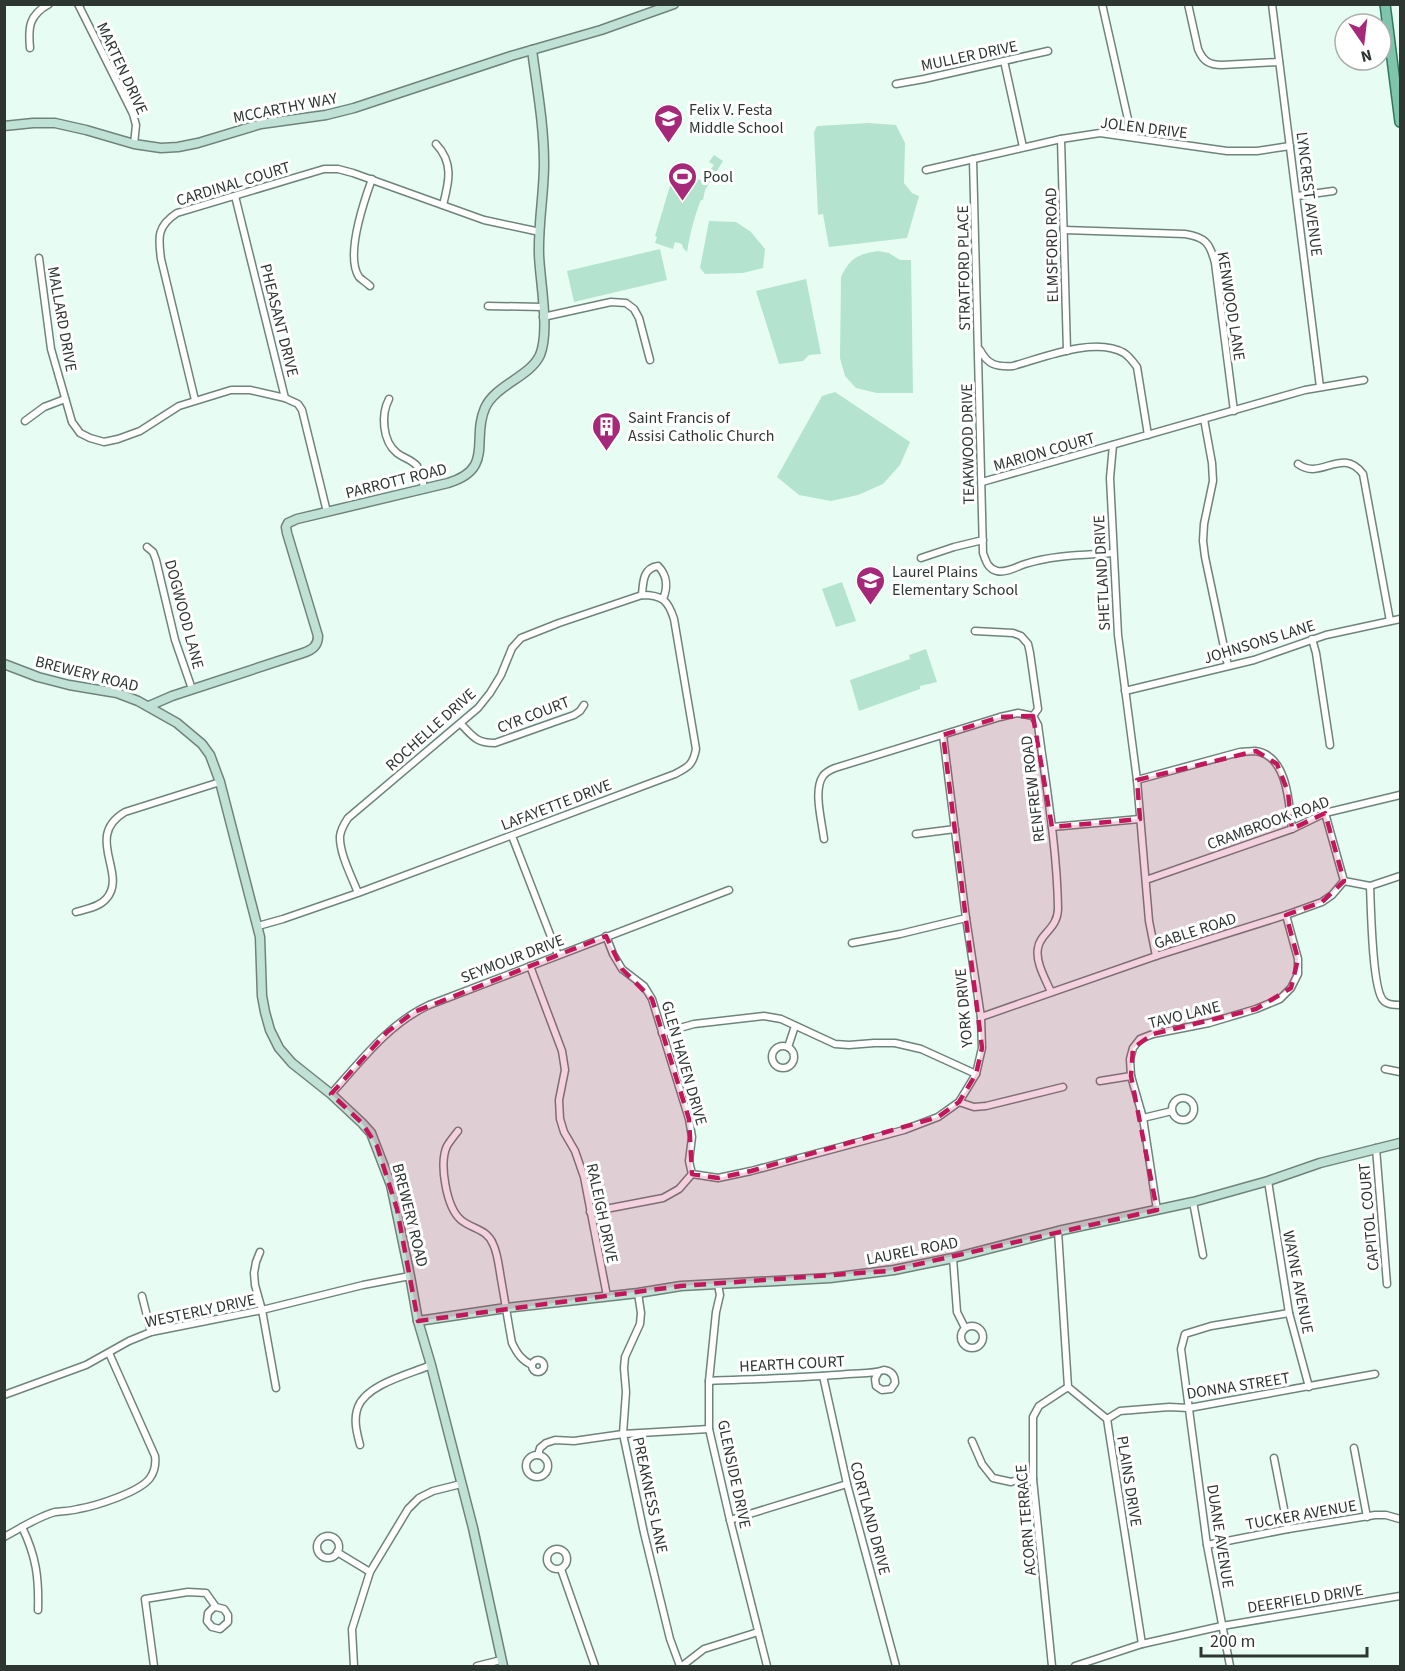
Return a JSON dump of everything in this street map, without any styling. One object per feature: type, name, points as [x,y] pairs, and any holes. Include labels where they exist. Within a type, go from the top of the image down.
[{"type":"main road","points":[[1385,4],[1401,122]]},
{"type":"street","points":[[30,48],[29,28],[33,18],[49,4]]},
{"type":"street","name":"MARTEN DRIVE","points":[[78,4],[133,114],[136,125],[134,144]]},
{"type":"street","points":[[532,50],[610,27],[674,4]]},
{"type":"street","points":[[1102,4],[1132,136]]},
{"type":"street","points":[[1188,4],[1198,49],[1206,62],[1213,65],[1279,62]]},
{"type":"street","name":"LYNCREST AVENUE","points":[[1272,4],[1320,387]]},
{"type":"street","name":"MCCARTHY WAY","points":[[4,126],[33,123],[62,124],[134,144],[161,148],[178,147],[261,124],[338,112],[532,50]]},
{"type":"street","name":"PARROTT ROAD","points":[[149,706],[192,689],[306,652],[315,646],[318,640],[317,632],[286,528],[288,523],[291,520],[424,489],[467,475],[479,454],[485,408],[496,394],[530,368],[538,358],[542,345],[543,317],[539,257],[544,142],[532,50]]},
{"type":"street","name":"MULLER DRIVE","points":[[896,84],[1048,51]]},
{"type":"street","points":[[1004,62],[1023,147]]},
{"type":"street","name":"JOLEN DRIVE","points":[[926,170],[1023,147],[1100,133],[1241,152],[1290,146]]},
{"type":"street","name":"ELMSFORD ROAD","points":[[1061,139],[1067,351]]},
{"type":"street","points":[[436,144],[447,161],[448,174],[443,205]]},
{"type":"street","name":"STRATFORD PLACE","points":[[973,159],[978,346],[984,356],[991,363],[1001,367],[1013,366],[1067,351],[1097,347],[1111,348],[1123,353],[1137,367],[1148,435]]},
{"type":"street","name":"CARDINAL COURT","points":[[195,400],[159,246],[160,232],[166,220],[177,213],[324,169],[338,169],[491,222],[540,232]]},
{"type":"street","points":[[370,286],[359,277],[355,251],[356,231],[372,179]]},
{"type":"street","points":[[1297,196],[1332,191]]},
{"type":"street","name":"PHEASANT DRIVE","points":[[235,196],[285,398],[298,404],[302,410],[327,512]]},
{"type":"street","name":"KENWOOD LANE","points":[[1064,230],[1185,234],[1197,236],[1207,242],[1212,250],[1215,263],[1234,411]]},
{"type":"street","name":"MALLARD DRIVE","points":[[39,258],[51,349],[64,399],[72,422],[80,433],[104,442],[118,439],[140,431],[179,406],[195,400]]},
{"type":"street","points":[[543,317],[611,302],[627,303],[638,314],[650,360]]},
{"type":"street","points":[[488,306],[543,307]]},
{"type":"street","name":"TEAKWOOD DRIVE","points":[[978,346],[983,553],[986,562],[998,571],[1048,558],[1113,552]]},
{"type":"street","points":[[1113,445],[1320,387],[1364,380]]},
{"type":"street","points":[[195,400],[231,390],[250,390],[285,398]]},
{"type":"street","points":[[25,421],[44,407],[64,399]]},
{"type":"street","points":[[389,399],[384,415],[389,441],[392,448],[416,466],[420,472],[424,489]]},
{"type":"street","points":[[1204,419],[1213,481],[1204,524],[1203,541],[1228,666]]},
{"type":"street","name":"MARION COURT","points":[[982,482],[1113,445]]},
{"type":"street","name":"SHETLAND DRIVE","points":[[1113,445],[1110,478],[1118,635],[1137,780],[1149,921],[1156,956]]},
{"type":"street","points":[[1298,464],[1304,469],[1312,470],[1351,463],[1363,474],[1390,621]]},
{"type":"street","points":[[921,558],[983,540]]},
{"type":"street","name":"DOGWOOD LANE","points":[[147,547],[153,552],[156,560],[173,631],[192,689]]},
{"type":"street","points":[[642,595],[645,572],[650,567],[658,566],[663,571],[666,580],[663,599]]},
{"type":"street","name":"ROCHELLE DRIVE","points":[[358,893],[343,853],[340,838],[342,828],[348,819],[478,708],[490,693],[513,648],[521,638],[560,622],[642,595],[653,595],[663,599]]},
{"type":"street","name":"LAFAYETTE DRIVE","points":[[258,926],[358,893],[675,774],[688,767],[694,759],[696,749],[674,619],[670,606],[663,599]]},
{"type":"street","name":"JOHNSONS LANE","points":[[1125,691],[1254,660],[1312,639],[1401,619]]},
{"type":"street","points":[[975,631],[1013,633],[1021,636],[1028,644],[1038,709],[1034,716]]},
{"type":"street","points":[[1312,639],[1330,745]]},
{"type":"street","name":"BREWERY ROAD","points":[[4,664],[21,672],[69,685],[117,693],[149,706],[177,723],[202,744],[210,755],[220,782],[258,926],[262,996],[270,1030],[279,1048],[292,1063],[331,1094],[371,1133],[391,1185],[418,1321],[473,1528],[502,1663]]},
{"type":"street","name":"CYR COURT","points":[[461,724],[482,743],[495,743],[574,715],[585,705]]},
{"type":"street","name":"RENFREW ROAD","points":[[824,838],[819,784],[824,774],[834,768],[1000,717],[1018,713],[1034,716],[1038,725],[1052,827],[1058,911],[1054,925],[1042,939],[1038,949],[1039,961],[1051,992]]},
{"type":"street","name":"YORK DRIVE","points":[[692,1174],[718,1178],[904,1130],[938,1117],[959,1101],[976,1074],[982,1048],[981,1017],[943,735]]},
{"type":"street","points":[[1137,780],[1240,752],[1256,751],[1268,755],[1277,764],[1288,792],[1292,829]]},
{"type":"street","points":[[76,912],[100,904],[108,898],[111,891],[112,878],[106,836],[116,818],[125,812],[220,782]]},
{"type":"street","name":"CRAMBROOK ROAD","points":[[1146,880],[1292,829],[1325,813],[1401,795]]},
{"type":"street","points":[[1325,813],[1344,881],[1370,886],[1401,876]]},
{"type":"street","points":[[1052,827],[1140,819]]},
{"type":"street","points":[[916,834],[954,829]]},
{"type":"street","points":[[512,836],[558,955]]},
{"type":"street","name":"GABLE ROAD","points":[[981,1017],[1156,956],[1322,902],[1332,895],[1344,881]]},
{"type":"street","points":[[1370,886],[1372,943],[1377,989],[1382,1000],[1389,1004],[1401,1005]]},
{"type":"street","name":"SEYMOUR DRIVE","points":[[331,1094],[387,1032],[414,1012],[729,890]]},
{"type":"street","name":"TAVO LANE","points":[[1157,1210],[1143,1119],[1131,1076],[1130,1059],[1133,1048],[1140,1039],[1153,1034],[1209,1023],[1280,999],[1291,988],[1298,974],[1298,959],[1286,915]]},
{"type":"street","points":[[852,943],[966,918]]},
{"type":"street","name":"GLEN HAVEN DRIVE","points":[[606,936],[622,969],[644,986],[652,999],[689,1119],[692,1137],[689,1161],[692,1174]]},
{"type":"street","name":"RALEIGH DRIVE","points":[[530,966],[562,1051],[565,1070],[559,1100],[560,1119],[584,1177],[607,1296]]},
{"type":"street","points":[[662,1033],[694,1024],[764,1016],[782,1019],[835,1044],[895,1043],[921,1049],[976,1074]]},
{"type":"street","points":[[788,1047],[795,1026]]},
{"type":"street","points":[[1385,1069],[1401,1072]]},
{"type":"street","points":[[1100,1081],[1131,1076]]},
{"type":"street","points":[[959,1101],[974,1107],[986,1106],[1063,1087]]},
{"type":"street","points":[[1143,1119],[1172,1111]]},
{"type":"street","points":[[458,1131],[447,1147],[444,1158],[449,1199],[453,1211],[462,1221],[487,1234],[493,1243],[512,1343],[518,1355],[532,1365]]},
{"type":"street","name":"LAUREL ROAD","points":[[418,1321],[681,1286],[864,1275],[894,1270],[1193,1202],[1320,1163],[1401,1143]]},
{"type":"street","name":"CAPITOL COURT","points":[[1377,1148],[1387,1284]]},
{"type":"street","points":[[590,1212],[663,1198],[680,1189],[692,1174]]},
{"type":"street","name":"WAYNE AVENUE","points":[[1268,1180],[1288,1313],[1309,1387]]},
{"type":"street","points":[[1193,1202],[1203,1255]]},
{"type":"street","points":[[1058,1231],[1068,1387]]},
{"type":"street","points":[[260,1252],[254,1273],[276,1388]]},
{"type":"street","points":[[952,1258],[957,1312],[965,1328]]},
{"type":"street","name":"WESTERLY DRIVE","points":[[4,1395],[60,1376],[151,1332],[410,1276]]},
{"type":"street","name":"GLENSIDE DRIVE","points":[[718,1285],[720,1295],[708,1381],[709,1428],[767,1666]]},
{"type":"street","name":"PREAKNESS LANE","points":[[638,1293],[640,1324],[625,1357],[626,1392],[623,1434],[670,1639],[681,1666]]},
{"type":"street","points":[[142,1296],[151,1332]]},
{"type":"street","name":"DUANE AVENUE","points":[[1230,1666],[1207,1545],[1181,1349],[1185,1334],[1211,1326],[1288,1313]]},
{"type":"street","points":[[4,1537],[48,1515],[100,1504],[140,1487],[150,1479],[156,1467],[155,1456],[109,1353]]},
{"type":"street","points":[[360,1445],[356,1417],[358,1407],[365,1396],[379,1386],[431,1365]]},
{"type":"street","name":"HEARTH COURT","points":[[708,1381],[878,1373]]},
{"type":"street","name":"DONNA STREET","points":[[1107,1419],[1120,1412],[1168,1407],[1190,1408],[1375,1374]]},
{"type":"street","name":"CORTLAND DRIVE","points":[[823,1376],[847,1484],[896,1666]]},
{"type":"street","name":"PLAINS DRIVE","points":[[1068,1387],[1107,1419],[1142,1644]]},
{"type":"street","name":"ACORN TERRACE","points":[[1052,1666],[1033,1479],[1033,1417],[1039,1406],[1068,1387]]},
{"type":"street","points":[[538,1455],[540,1448],[555,1440],[574,1441],[623,1434],[709,1428]]},
{"type":"street","points":[[972,1441],[982,1464],[993,1478],[1011,1482],[1033,1479]]},
{"type":"street","points":[[1354,1448],[1367,1516]]},
{"type":"street","points":[[1274,1458],[1288,1529]]},
{"type":"street","points":[[354,1666],[352,1629],[370,1572],[408,1509],[419,1498],[433,1491],[461,1484]]},
{"type":"street","points":[[730,1520],[847,1484]]},
{"type":"street","name":"TUCKER AVENUE","points":[[1207,1545],[1367,1516],[1386,1515],[1401,1518]]},
{"type":"street","points":[[22,1527],[33,1551],[37,1568],[38,1610]]},
{"type":"street","points":[[338,1552],[370,1572]]},
{"type":"street","points":[[561,1569],[595,1666]]},
{"type":"street","points":[[154,1666],[145,1599],[200,1592],[206,1593],[216,1607]]},
{"type":"street","name":"DEERFIELD DRIVE","points":[[1075,1666],[1142,1644],[1222,1626],[1401,1596]]},
{"type":"street","points":[[681,1666],[704,1649],[758,1632]]},
{"type":"street","points":[[477,1666],[502,1663]]},
{"type":"highlighted area","points":[[1033,716],[1052,827],[1140,819],[1137,780],[1256,751],[1277,764],[1288,792],[1292,829],[1325,813],[1344,881],[1322,902],[1286,915],[1298,959],[1291,988],[1256,1009],[1153,1034],[1133,1048],[1131,1076],[1157,1210],[888,1271],[681,1286],[418,1321],[397,1209],[377,1146],[362,1123],[331,1094],[387,1032],[414,1012],[606,936],[622,969],[652,999],[689,1119],[692,1174],[718,1178],[751,1171],[938,1117],[959,1102],[976,1074],[982,1048],[943,735],[1000,717]]},
{"type":"green space","points":[[868,123],[896,125],[905,143],[904,183],[912,193],[919,196],[907,238],[829,247],[823,214],[818,215],[814,132],[817,126]]},
{"type":"green space","name":"Pool","points":[[714,155],[723,161],[701,200],[692,226],[687,252],[682,244],[675,242],[673,249],[655,243],[657,237],[655,236],[673,177],[691,190],[699,179],[702,181],[714,165],[709,162]]},
{"type":"green space","points":[[709,221],[736,222],[751,232],[765,249],[763,268],[743,273],[705,274],[700,268]]},
{"type":"green space","points":[[660,249],[667,280],[574,302],[567,271]]},
{"type":"green space","points":[[878,251],[889,253],[900,260],[911,260],[913,393],[877,393],[856,388],[845,376],[840,358],[841,277],[855,258]]},
{"type":"green space","points":[[806,279],[821,354],[809,355],[803,361],[779,364],[756,291]]},
{"type":"green space","points":[[835,392],[910,442],[900,465],[883,484],[858,495],[831,501],[799,495],[777,477],[822,396]]},
{"type":"green space","points":[[842,582],[856,621],[836,627],[822,589]]},
{"type":"green space","points":[[926,649],[937,682],[920,686],[920,689],[859,711],[850,680],[910,659],[909,655]]},
{"type":"place","name":"Felix V. Festa Middle School","points":[[668,144]]},
{"type":"place","name":"Pool","points":[[682,202]]},
{"type":"place","name":"Saint Francis of Assisi Catholic Church","points":[[607,452]]},
{"type":"place","name":"Laurel Plains Elementary School","points":[[871,606]]}]
